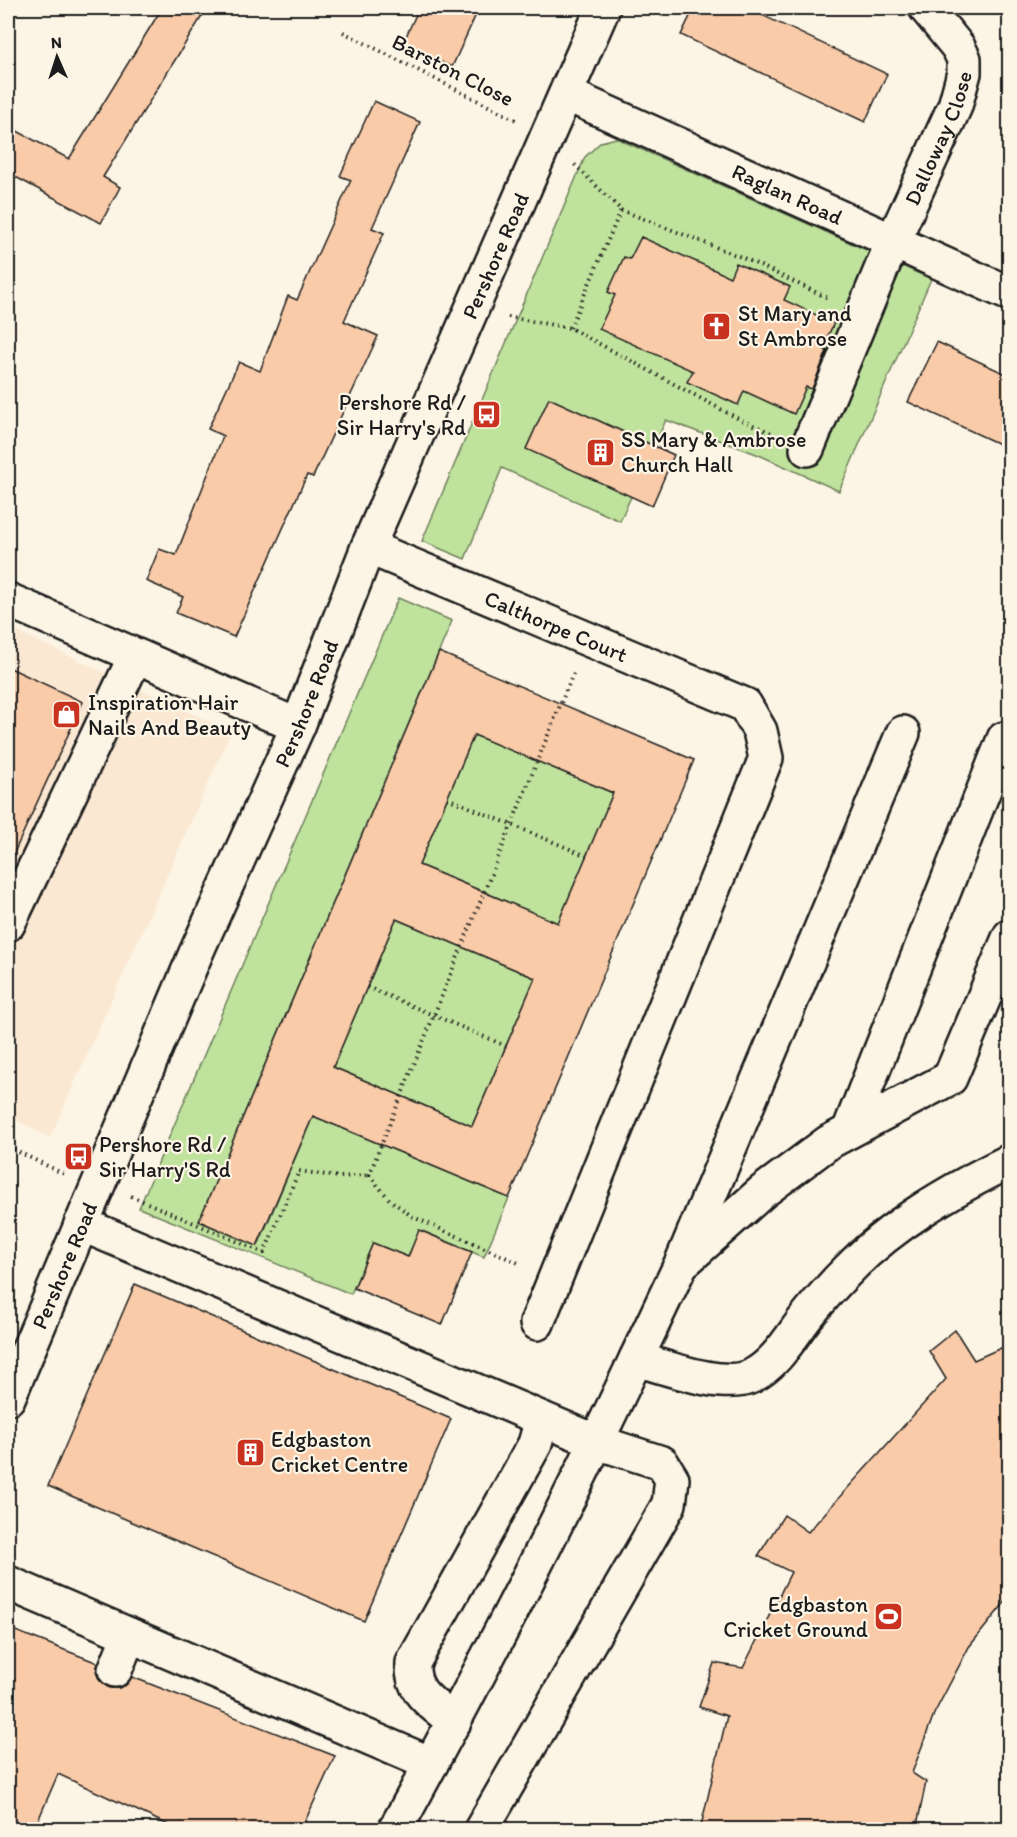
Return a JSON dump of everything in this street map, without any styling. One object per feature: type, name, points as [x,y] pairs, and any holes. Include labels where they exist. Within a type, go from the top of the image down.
[{"type":"main road","name":"Pershore Road","points":[[8,1398],[196,954],[298,726],[368,547],[603,8]]},
{"type":"main road","name":"Dalloway Close","points":[[807,449],[892,241],[955,106],[964,73],[964,59],[958,47],[926,8]]},
{"type":"main road","name":"Raglan Road","points":[[566,94],[1010,294]]},
{"type":"main road","name":"Calthorpe Court","points":[[368,547],[745,705],[760,731],[766,759],[555,1279]]},
{"type":"main road","points":[[8,600],[298,726]]},
{"type":"main road","points":[[8,924],[135,657]]},
{"type":"main road","points":[[395,1830],[454,1722],[597,1443],[681,1264],[903,734]]},
{"type":"main road","points":[[849,1131],[1004,739],[1010,741]]},
{"type":"main road","points":[[681,1264],[762,1192],[829,1142],[950,1078],[1010,936]]},
{"type":"main road","points":[[636,1359],[708,1381],[751,1377],[776,1357],[848,1269],[902,1224],[952,1189],[1010,1161]]},
{"type":"main road","points":[[81,1224],[597,1443],[662,1463],[672,1479],[669,1504],[481,1830]]},
{"type":"main road","points":[[537,1323],[555,1279]]},
{"type":"main road","points":[[454,1722],[416,1689],[412,1677],[413,1663],[535,1444],[542,1419]]},
{"type":"main road","points":[[8,1583],[431,1764]]},
{"type":"main road","points":[[115,1670],[129,1635]]},
{"type":"path","name":"Barston Close","points":[[343,32],[548,137],[621,210]]},
{"type":"path","points":[[570,328],[621,210],[746,259],[862,315]]},
{"type":"path","points":[[473,308],[570,328],[739,420],[807,449]]},
{"type":"path","points":[[369,1174],[436,1015],[587,640]]},
{"type":"path","points":[[447,798],[587,856]]},
{"type":"path","points":[[367,987],[506,1046]]},
{"type":"path","points":[[8,1147],[264,1253],[299,1171],[339,1177],[369,1174]]},
{"type":"path","points":[[369,1174],[390,1200],[412,1217],[555,1279]]},
{"type":"shaded area","points":[[8,627],[231,732],[50,1138],[8,1116]]},
{"type":"green space","points":[[616,138],[931,279],[839,491],[759,455],[666,420],[620,521],[502,468],[465,559],[422,541],[585,157],[601,142]]},
{"type":"green space","points":[[398,598],[452,621],[199,1221],[258,1246],[313,1116],[509,1198],[484,1257],[420,1230],[408,1257],[373,1243],[351,1294],[139,1208]]},
{"type":"green space","points":[[474,735],[613,793],[558,923],[419,865]]},
{"type":"green space","points":[[396,919],[535,978],[472,1126],[333,1067]]},
{"type":"building","points":[[162,8],[207,8],[103,177],[120,187],[101,223],[8,173],[8,126],[69,159]]},
{"type":"building","points":[[419,8],[479,8],[452,67],[402,45]]},
{"type":"building","points":[[694,8],[747,8],[887,74],[865,122],[681,35]]},
{"type":"building","points":[[374,101],[420,122],[372,228],[384,233],[344,321],[378,336],[313,477],[307,475],[234,637],[176,613],[183,597],[146,581],[159,549],[176,555],[223,436],[208,429],[239,362],[260,371],[288,296],[297,300],[351,180],[340,176]]},
{"type":"building","name":"St Mary and St Ambrose","points":[[641,237],[730,277],[736,263],[790,287],[784,300],[834,323],[822,348],[827,351],[812,389],[806,387],[794,414],[744,391],[738,405],[687,382],[693,371],[599,329],[615,295],[608,292],[624,257],[630,259]]},
{"type":"building","points":[[937,342],[1010,376],[1010,449],[908,402]]},
{"type":"building","name":"SS Mary & Ambrose Church Hall","points":[[549,398],[674,455],[652,506],[526,449]]},
{"type":"building","points":[[439,652],[694,760],[509,1198],[313,1116],[257,1246],[199,1221]],"holes":[[[474,735],[613,793],[558,923],[419,865]],[[396,919],[535,978],[472,1126],[333,1067]]]},
{"type":"building","points":[[8,667],[83,702],[8,866]]},
{"type":"building","points":[[419,1230],[472,1252],[442,1325],[354,1288],[373,1243],[408,1257]]},
{"type":"building","name":"Edgbaston Cricket Centre","points":[[135,1284],[451,1419],[364,1621],[48,1486]]},
{"type":"building","name":"Edgbaston Cricket Ground","points":[[955,1330],[974,1360],[1010,1344],[1010,1596],[969,1647],[934,1714],[912,1773],[926,1782],[916,1830],[700,1830],[727,1716],[699,1707],[714,1663],[743,1668],[791,1572],[758,1556],[784,1515],[808,1532],[946,1379],[929,1351]]},
{"type":"building","points":[[8,1628],[98,1663],[96,1672],[100,1681],[109,1688],[126,1685],[132,1677],[335,1756],[301,1830],[179,1830],[58,1774],[34,1830],[8,1830]]},
{"type":"place","name":"St Mary and St Ambrose","points":[[717,326]]},
{"type":"place","name":"Pershore Rd / Sir Harry's Rd","points":[[487,415]]},
{"type":"place","name":"SS Mary & Ambrose Church Hall","points":[[600,452]]},
{"type":"place","name":"Inspiration Hair Nails And Beauty","points":[[67,715]]},
{"type":"place","name":"Pershore Rd / Sir Harry'S Rd","points":[[78,1157]]},
{"type":"place","name":"Edgbaston Cricket Centre","points":[[250,1452]]},
{"type":"place","name":"Edgbaston Cricket Ground","points":[[889,1617]]}]
